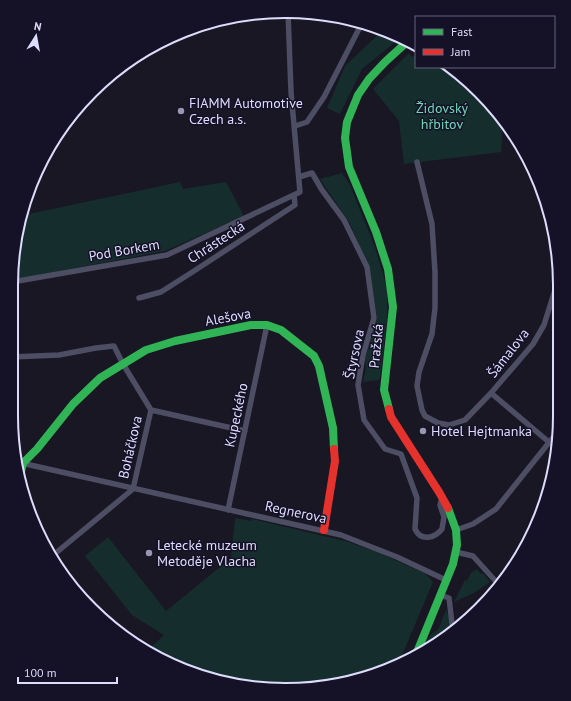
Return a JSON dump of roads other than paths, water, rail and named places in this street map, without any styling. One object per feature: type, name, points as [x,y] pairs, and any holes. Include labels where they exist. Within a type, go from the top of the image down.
[{"type":"street","points":[[288,18],[291,92],[299,177]]},
{"type":"street","points":[[295,126],[307,122],[324,97],[359,28]]},
{"type":"street","name":"Pražská","points":[[403,46],[369,79],[358,95],[347,122],[345,138],[349,167],[376,232],[388,269],[392,307],[384,390],[391,417],[442,497],[451,514],[456,530],[456,552],[453,564],[419,647]]},
{"type":"street","points":[[418,162],[432,224],[435,272],[435,308],[432,334],[419,372],[417,386],[422,410],[425,416],[438,423],[449,425],[465,420],[491,393]]},
{"type":"street","name":"Štyrsova","points":[[299,177],[312,173],[322,190],[344,220],[367,267],[374,318],[358,384],[364,420],[385,449],[401,454],[417,498],[415,529],[421,536],[434,536],[442,529],[444,517],[440,505],[442,497]]},
{"type":"street","name":"Pod Borkem","points":[[18,281],[167,255],[300,192],[299,177]]},
{"type":"street","name":"Chrástecká","points":[[138,298],[160,292],[262,227],[295,205],[294,195]]},
{"type":"street","name":"Šámalova","points":[[550,442],[491,393],[533,344],[544,325],[553,296]]},
{"type":"street","name":"Alešova","points":[[22,461],[37,449],[73,404],[100,378],[146,350],[174,341],[251,325],[267,325],[281,330],[314,356],[320,366],[333,428],[335,461],[324,530]]},
{"type":"street","name":"Kupeckého","points":[[228,510],[267,325]]},
{"type":"street","name":"Boháčkova","points":[[18,357],[59,356],[96,348],[114,346],[123,364],[151,410],[133,489]]},
{"type":"street","name":"Boháčkova","points":[[151,410],[245,431]]},
{"type":"street","points":[[456,530],[473,524],[496,509],[550,442]]},
{"type":"street","name":"Regnerova","points":[[22,464],[324,530],[341,535],[397,557],[446,580]]},
{"type":"street","points":[[56,553],[133,489]]},
{"type":"street","points":[[456,552],[473,556],[496,581]]},
{"type":"street","points":[[440,595],[449,598],[453,624]]},
{"type":"place","name":"FIAMM Automotive Czech a.s.","points":[[181,111]]},
{"type":"place","name":"Hotel Hejtmanka","points":[[423,431]]},
{"type":"place","name":"Letecké muzeum Metoděje Vlacha","points":[[149,553]]},
{"type":"park label","name":"Židovský hřbitov","points":[[442,116]]}]
